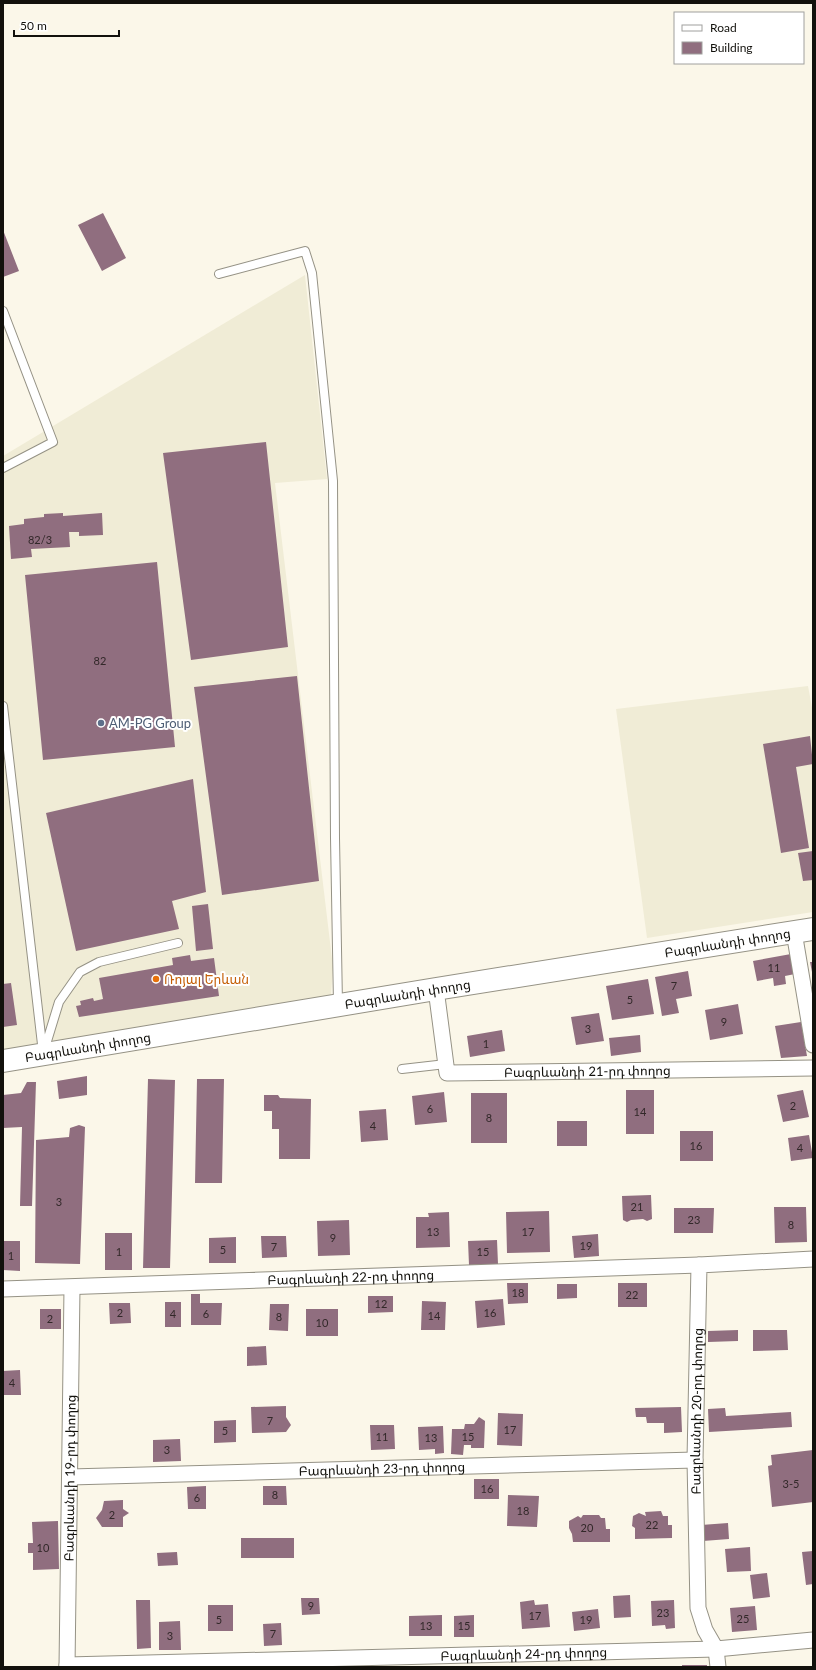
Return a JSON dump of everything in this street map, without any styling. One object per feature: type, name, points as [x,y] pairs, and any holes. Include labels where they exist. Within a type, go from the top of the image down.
[{"type":"main road","name":"Բագրևանդի փողոց","points":[[3,1061],[803,930]]},
{"type":"street","points":[[803,930],[813,1046]]},
{"type":"street","points":[[436,989],[446,1064]]},
{"type":"street","name":"Բագրևանդի 21-րդ փողոց","points":[[446,1064],[448,1073],[813,1068]]},
{"type":"street","points":[[699,1265],[813,1259]]},
{"type":"street","name":"Բագրևանդի 22-րդ փողոց","points":[[3,1289],[72,1288],[699,1265]]},
{"type":"street","name":"Բագրևանդի 20-րդ փողոց","points":[[699,1265],[695,1460],[698,1608],[705,1630],[716,1649],[718,1667]]},
{"type":"street","name":"Բագրևանդի 19-րդ փողոց","points":[[67,1666],[72,1288]]},
{"type":"street","name":"Բագրևանդի 23-րդ փողոց","points":[[70,1477],[695,1460]]},
{"type":"street","name":"Բագրևանդի 24-րդ փողոց","points":[[67,1666],[716,1649],[813,1640]]},
{"type":"lane","points":[[220,274],[305,251],[312,273],[333,481],[335,830],[338,1005]]},
{"type":"lane","points":[[3,311],[53,442],[3,468]]},
{"type":"lane","points":[[3,706],[44,1054]]},
{"type":"lane","points":[[44,1054],[59,1002],[80,972],[99,962],[178,943]]},
{"type":"lane","points":[[402,1069],[446,1064]]},
{"type":"shaded area","points":[[305,275],[327,479],[275,483],[333,967],[331,995],[3,1053],[3,456]]},
{"type":"shaded area","points":[[808,686],[813,713],[813,912],[647,938],[616,709]]},
{"type":"building","points":[[103,213],[126,258],[102,271],[78,225]]},
{"type":"building","points":[[3,230],[19,271],[3,277]]},
{"type":"building","points":[[266,442],[288,647],[191,660],[163,453]]},
{"type":"building","points":[[63,513],[63,516],[102,513],[103,535],[79,536],[79,532],[69,532],[70,547],[31,549],[32,557],[11,559],[9,526],[24,524],[24,519],[44,517],[44,514]]},
{"type":"building","points":[[157,562],[175,747],[43,760],[25,575]]},
{"type":"building","points":[[297,676],[319,881],[222,895],[194,687]]},
{"type":"building","points":[[810,736],[813,764],[796,767],[809,848],[781,853],[763,744]]},
{"type":"building","points":[[193,779],[206,892],[172,901],[179,929],[76,951],[46,813]]},
{"type":"building","points":[[813,851],[813,880],[803,881],[798,853]]},
{"type":"building","points":[[208,904],[213,949],[196,951],[192,906]]},
{"type":"building","points":[[791,954],[795,974],[785,976],[786,984],[774,986],[773,978],[757,981],[753,961]]},
{"type":"building","points":[[190,955],[191,961],[214,958],[219,996],[79,1017],[76,1006],[81,1005],[80,1001],[93,998],[94,1001],[103,999],[99,978],[173,965],[172,958]]},
{"type":"building","points":[[810,962],[813,962],[813,972],[812,972]]},
{"type":"building","points":[[688,971],[692,996],[676,999],[679,1013],[662,1016],[655,977]]},
{"type":"building","points":[[648,979],[654,1014],[612,1020],[606,986]]},
{"type":"building","points":[[11,983],[17,1025],[3,1027],[3,984]]},
{"type":"building","points":[[738,1004],[743,1034],[710,1040],[705,1010]]},
{"type":"building","points":[[599,1013],[604,1041],[576,1045],[571,1017]]},
{"type":"building","points":[[801,1022],[807,1056],[781,1058],[775,1026]]},
{"type":"building","points":[[502,1030],[505,1051],[470,1057],[467,1036]]},
{"type":"building","points":[[640,1035],[641,1052],[611,1056],[609,1038]]},
{"type":"building","points":[[87,1076],[87,1095],[59,1099],[57,1081]]},
{"type":"building","points":[[148,1079],[175,1080],[170,1268],[143,1268]]},
{"type":"building","points":[[197,1079],[224,1079],[222,1183],[195,1183]]},
{"type":"building","points":[[27,1082],[36,1082],[32,1206],[20,1206],[22,1127],[3,1128],[3,1095],[21,1093]]},
{"type":"building","points":[[626,1090],[654,1090],[654,1134],[626,1134]]},
{"type":"building","points":[[803,1090],[809,1117],[783,1122],[777,1095]]},
{"type":"building","points":[[444,1092],[447,1122],[415,1125],[412,1096]]},
{"type":"building","points":[[471,1093],[507,1093],[507,1143],[471,1143]]},
{"type":"building","points":[[264,1095],[278,1095],[280,1098],[311,1099],[310,1159],[279,1159],[279,1129],[272,1129],[272,1111],[264,1111]]},
{"type":"building","points":[[386,1109],[388,1140],[361,1142],[359,1111]]},
{"type":"building","points":[[557,1121],[587,1121],[587,1146],[557,1146]]},
{"type":"building","points":[[79,1125],[85,1127],[80,1264],[35,1263],[36,1140],[69,1137],[70,1128]]},
{"type":"building","points":[[680,1131],[713,1131],[713,1161],[680,1161]]},
{"type":"building","points":[[809,1135],[813,1158],[791,1161],[788,1138]]},
{"type":"building","points":[[651,1195],[652,1219],[647,1221],[643,1219],[631,1220],[627,1222],[623,1220],[622,1196]]},
{"type":"building","points":[[774,1207],[806,1207],[807,1242],[775,1243]]},
{"type":"building","points":[[674,1208],[714,1208],[713,1233],[674,1233]]},
{"type":"building","points":[[549,1211],[550,1252],[507,1253],[506,1212]]},
{"type":"building","points":[[449,1212],[450,1247],[416,1248],[416,1217],[429,1217],[428,1213]]},
{"type":"building","points":[[349,1220],[350,1255],[318,1256],[317,1221]]},
{"type":"building","points":[[105,1233],[132,1233],[132,1270],[105,1270]]},
{"type":"building","points":[[598,1234],[599,1256],[574,1258],[572,1236]]},
{"type":"building","points":[[261,1236],[286,1236],[287,1257],[262,1258]]},
{"type":"building","points":[[236,1237],[236,1263],[209,1263],[209,1238]]},
{"type":"building","points":[[497,1240],[498,1264],[469,1265],[468,1241]]},
{"type":"building","points":[[3,1241],[20,1241],[20,1271],[3,1270]]},
{"type":"building","points":[[507,1283],[528,1283],[528,1303],[508,1304]]},
{"type":"building","points":[[618,1283],[647,1283],[647,1307],[618,1307]]},
{"type":"building","points":[[557,1284],[577,1284],[577,1298],[557,1299]]},
{"type":"building","points":[[191,1294],[200,1294],[200,1303],[222,1303],[221,1325],[191,1325]]},
{"type":"building","points":[[368,1296],[393,1296],[393,1312],[368,1313]]},
{"type":"building","points":[[503,1299],[505,1325],[477,1328],[475,1301]]},
{"type":"building","points":[[422,1301],[446,1302],[445,1330],[421,1330]]},
{"type":"building","points":[[165,1302],[181,1302],[181,1327],[165,1327]]},
{"type":"building","points":[[109,1303],[130,1303],[131,1323],[110,1324]]},
{"type":"building","points":[[270,1304],[289,1304],[288,1331],[269,1330]]},
{"type":"building","points":[[40,1309],[61,1309],[61,1329],[40,1329]]},
{"type":"building","points":[[306,1309],[338,1309],[338,1336],[306,1336]]},
{"type":"building","points":[[738,1330],[738,1341],[708,1342],[708,1331]]},
{"type":"building","points":[[753,1330],[787,1330],[788,1350],[753,1351]]},
{"type":"building","points":[[266,1346],[267,1365],[247,1366],[247,1347]]},
{"type":"building","points":[[20,1370],[21,1395],[3,1395],[3,1371]]},
{"type":"building","points":[[286,1406],[286,1417],[291,1425],[286,1432],[252,1433],[251,1407]]},
{"type":"building","points":[[681,1407],[682,1432],[664,1433],[664,1423],[647,1423],[646,1417],[636,1417],[635,1408]]},
{"type":"building","points":[[725,1408],[726,1416],[791,1412],[792,1427],[709,1432],[708,1409]]},
{"type":"building","points":[[498,1413],[523,1414],[522,1446],[497,1445]]},
{"type":"building","points":[[479,1417],[485,1421],[484,1448],[471,1448],[471,1445],[464,1445],[463,1455],[451,1454],[452,1429],[464,1429],[465,1424],[474,1424]]},
{"type":"building","points":[[236,1420],[236,1442],[214,1443],[214,1421]]},
{"type":"building","points":[[370,1425],[394,1425],[395,1449],[371,1450]]},
{"type":"building","points":[[443,1426],[444,1453],[435,1454],[435,1449],[419,1450],[418,1427]]},
{"type":"building","points":[[180,1439],[181,1461],[153,1462],[153,1440]]},
{"type":"building","points":[[813,1450],[813,1502],[772,1507],[768,1466],[772,1465],[771,1455]]},
{"type":"building","points":[[474,1479],[499,1479],[499,1499],[474,1499]]},
{"type":"building","points":[[206,1486],[206,1509],[188,1509],[187,1487]]},
{"type":"building","points":[[263,1486],[286,1486],[287,1505],[263,1505]]},
{"type":"building","points":[[508,1495],[539,1496],[537,1527],[507,1526]]},
{"type":"building","points":[[123,1500],[123,1509],[129,1513],[123,1517],[123,1527],[102,1527],[96,1518],[102,1510],[104,1501]]},
{"type":"building","points":[[661,1511],[663,1516],[668,1516],[668,1525],[672,1525],[672,1538],[635,1539],[635,1528],[632,1526],[633,1516],[639,1513],[646,1516],[645,1512]]},
{"type":"building","points":[[583,1515],[599,1515],[601,1518],[605,1518],[606,1529],[610,1529],[610,1542],[573,1542],[572,1534],[569,1528],[569,1521],[578,1516],[581,1518]]},
{"type":"building","points":[[58,1521],[59,1569],[33,1570],[33,1553],[28,1553],[28,1543],[33,1543],[32,1522]]},
{"type":"building","points":[[728,1523],[729,1539],[703,1541],[701,1525]]},
{"type":"building","points":[[241,1538],[294,1538],[294,1558],[241,1558]]},
{"type":"building","points":[[750,1547],[751,1571],[727,1572],[725,1549]]},
{"type":"building","points":[[813,1551],[813,1584],[806,1585],[802,1552]]},
{"type":"building","points":[[177,1552],[178,1565],[158,1566],[157,1553]]},
{"type":"building","points":[[767,1573],[770,1597],[753,1599],[750,1575]]},
{"type":"building","points":[[630,1595],[631,1617],[614,1618],[613,1596]]},
{"type":"building","points":[[301,1598],[319,1598],[320,1614],[302,1615]]},
{"type":"building","points":[[136,1600],[150,1600],[151,1648],[137,1649]]},
{"type":"building","points":[[534,1600],[535,1605],[548,1604],[550,1627],[522,1629],[520,1602]]},
{"type":"building","points":[[674,1600],[675,1628],[666,1629],[665,1625],[652,1626],[651,1601]]},
{"type":"building","points":[[208,1605],[233,1605],[233,1631],[208,1631]]},
{"type":"building","points":[[755,1606],[757,1630],[732,1632],[730,1608]]},
{"type":"building","points":[[598,1609],[600,1628],[574,1631],[572,1612]]},
{"type":"building","points":[[442,1615],[442,1636],[409,1636],[409,1616]]},
{"type":"building","points":[[474,1615],[474,1637],[454,1637],[454,1616]]},
{"type":"building","points":[[180,1621],[181,1650],[159,1650],[159,1622]]},
{"type":"building","points":[[281,1623],[282,1645],[264,1646],[263,1624]]},
{"type":"building","points":[[682,1665],[707,1665],[707,1667],[682,1667]]},
{"type":"place","name":"AM-PG Group","points":[[101,723]]},
{"type":"place","name":"Ռոյալ Երևան","points":[[156,979]]}]
